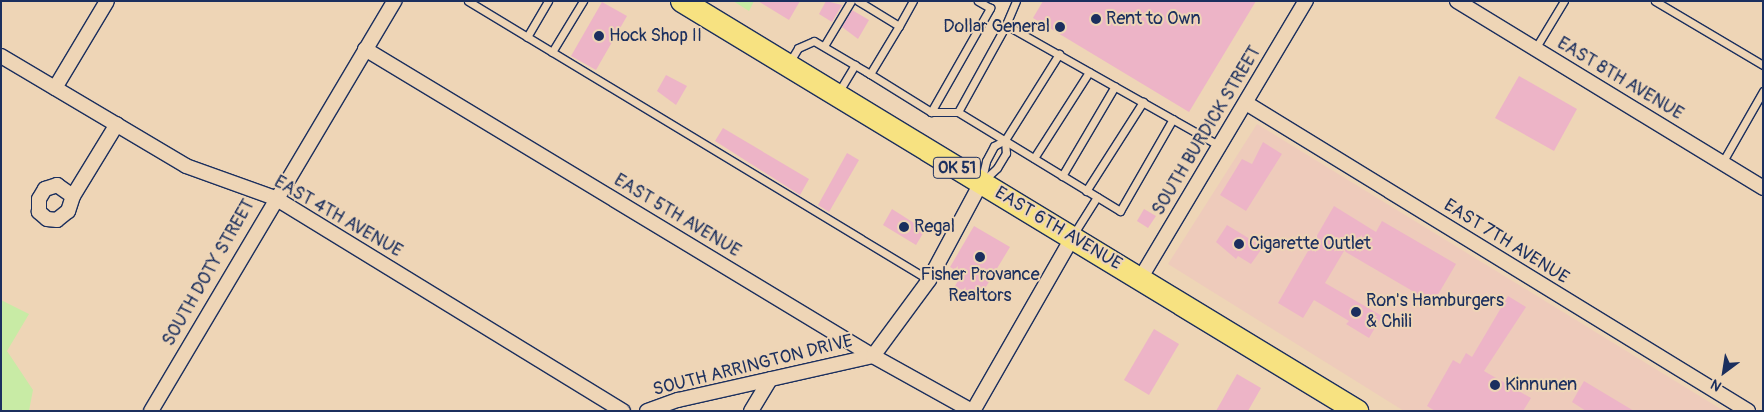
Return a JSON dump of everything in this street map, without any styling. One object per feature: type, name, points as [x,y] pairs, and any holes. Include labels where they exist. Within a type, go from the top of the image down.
[{"type":"main road","name":"EAST 6TH AVENUE","points":[[682,1],[1357,411]]},
{"type":"street","points":[[55,88],[107,1]]},
{"type":"street","name":"SOUTH DOTY STREET","points":[[151,411],[275,198],[394,1]]},
{"type":"street","name":"SOUTH BURDICK STREET","points":[[1140,279],[1306,1]]},
{"type":"street","name":"EAST 8TH AVENUE","points":[[1457,1],[1763,188]]},
{"type":"street","name":"EAST 5TH AVENUE","points":[[365,50],[873,356],[973,411]]},
{"type":"street","name":"EAST 4TH AVENUE","points":[[1,56],[186,166],[275,198],[623,411]]},
{"type":"street","name":"EAST 7TH AVENUE","points":[[1246,103],[1748,411]]},
{"type":"street","points":[[73,196],[116,124]]},
{"type":"street","name":"SOUTH ARRINGTON DRIVE","points":[[648,411],[678,400],[873,356],[929,280],[981,183]]},
{"type":"street","points":[[973,411],[1072,238]]},
{"type":"street","points":[[751,411],[770,378]]},
{"type":"lane","points":[[468,1],[929,280]]},
{"type":"lane","points":[[527,37],[548,1]]},
{"type":"lane","points":[[552,52],[582,1]]},
{"type":"lane","points":[[824,46],[851,1]]},
{"type":"lane","points":[[858,1],[899,26]]},
{"type":"lane","points":[[870,74],[913,1]]},
{"type":"lane","points":[[932,112],[990,8],[978,1]]},
{"type":"lane","points":[[958,112],[1006,24],[1016,1]]},
{"type":"lane","points":[[1535,49],[1564,1]]},
{"type":"lane","points":[[1655,1],[1763,65]]},
{"type":"lane","points":[[1006,24],[1220,146]]},
{"type":"lane","points":[[787,65],[798,48],[814,41],[932,112],[958,112],[1120,211],[1173,119]]},
{"type":"lane","points":[[981,183],[986,161],[994,146],[1005,140],[1059,54]]},
{"type":"lane","points":[[836,95],[855,65]]},
{"type":"lane","points":[[1034,158],[1089,72]]},
{"type":"lane","points":[[1062,176],[1115,86]]},
{"type":"lane","points":[[1722,163],[1763,91]]},
{"type":"lane","points":[[1086,191],[1143,102]]},
{"type":"lane","points":[[981,183],[997,168],[1006,153],[1005,140]]},
{"type":"lane","points":[[1072,238],[1097,197]]},
{"type":"shaded area","points":[[1257,124],[1724,411],[1404,411],[1168,264]]},
{"type":"green space","points":[[733,1],[754,1],[749,11]]},
{"type":"green space","points":[[1,300],[29,314],[7,351],[33,390],[29,411],[1,411]]},
{"type":"building","points":[[758,1],[800,1],[789,20]]},
{"type":"building","points":[[826,1],[842,5],[832,22],[819,14]]},
{"type":"building","points":[[1043,1],[1256,1],[1189,112],[1033,18]]},
{"type":"building","name":"Hock Shop II","points":[[602,2],[627,16],[596,70],[571,56]]},
{"type":"building","points":[[852,10],[869,20],[858,39],[842,27]]},
{"type":"building","points":[[666,75],[687,86],[676,105],[657,91]]},
{"type":"building","points":[[1519,76],[1577,109],[1554,151],[1495,118]]},
{"type":"building","points":[[723,128],[809,179],[800,195],[715,141]]},
{"type":"building","points":[[1263,142],[1282,154],[1246,211],[1220,195],[1242,159],[1252,164]]},
{"type":"building","points":[[847,153],[859,160],[829,212],[818,205]]},
{"type":"building","points":[[1334,206],[1376,232],[1382,221],[1456,264],[1433,303],[1344,251],[1325,283],[1382,316],[1369,338],[1346,324],[1349,321],[1314,300],[1303,318],[1278,303]]},
{"type":"building","name":"Regal","points":[[892,209],[925,230],[916,245],[883,225]]},
{"type":"building","points":[[1144,209],[1156,216],[1148,228],[1137,221]]},
{"type":"building","name":"Cigarette Outlet","points":[[1227,225],[1263,247],[1251,264],[1238,256],[1236,259],[1216,242]]},
{"type":"building","name":"Fisher Provance Realtors","points":[[974,226],[1010,247],[978,300],[955,286],[962,274],[950,267]]},
{"type":"building","points":[[1508,296],[1526,307],[1484,371],[1531,398],[1523,411],[1435,411],[1427,406],[1453,360],[1460,364],[1466,353],[1472,357]]},
{"type":"building","points":[[1154,329],[1179,344],[1149,395],[1124,380]]},
{"type":"building","points":[[1237,374],[1261,388],[1248,411],[1216,411]]},
{"type":"building","points":[[1584,381],[1634,411],[1586,411],[1572,402]]},
{"type":"place","name":"Rent to Own","points":[[1096,19]]},
{"type":"place","name":"Dollar General","points":[[1060,27]]},
{"type":"place","name":"Hock Shop II","points":[[599,36]]},
{"type":"place","name":"Regal","points":[[904,227]]},
{"type":"place","name":"Cigarette Outlet","points":[[1239,244]]},
{"type":"place","name":"Fisher Provance Realtors","points":[[980,257]]},
{"type":"place","name":"Ron's Hamburgers & Chili","points":[[1356,312]]},
{"type":"place","name":"Kinnunen","points":[[1495,385]]}]
